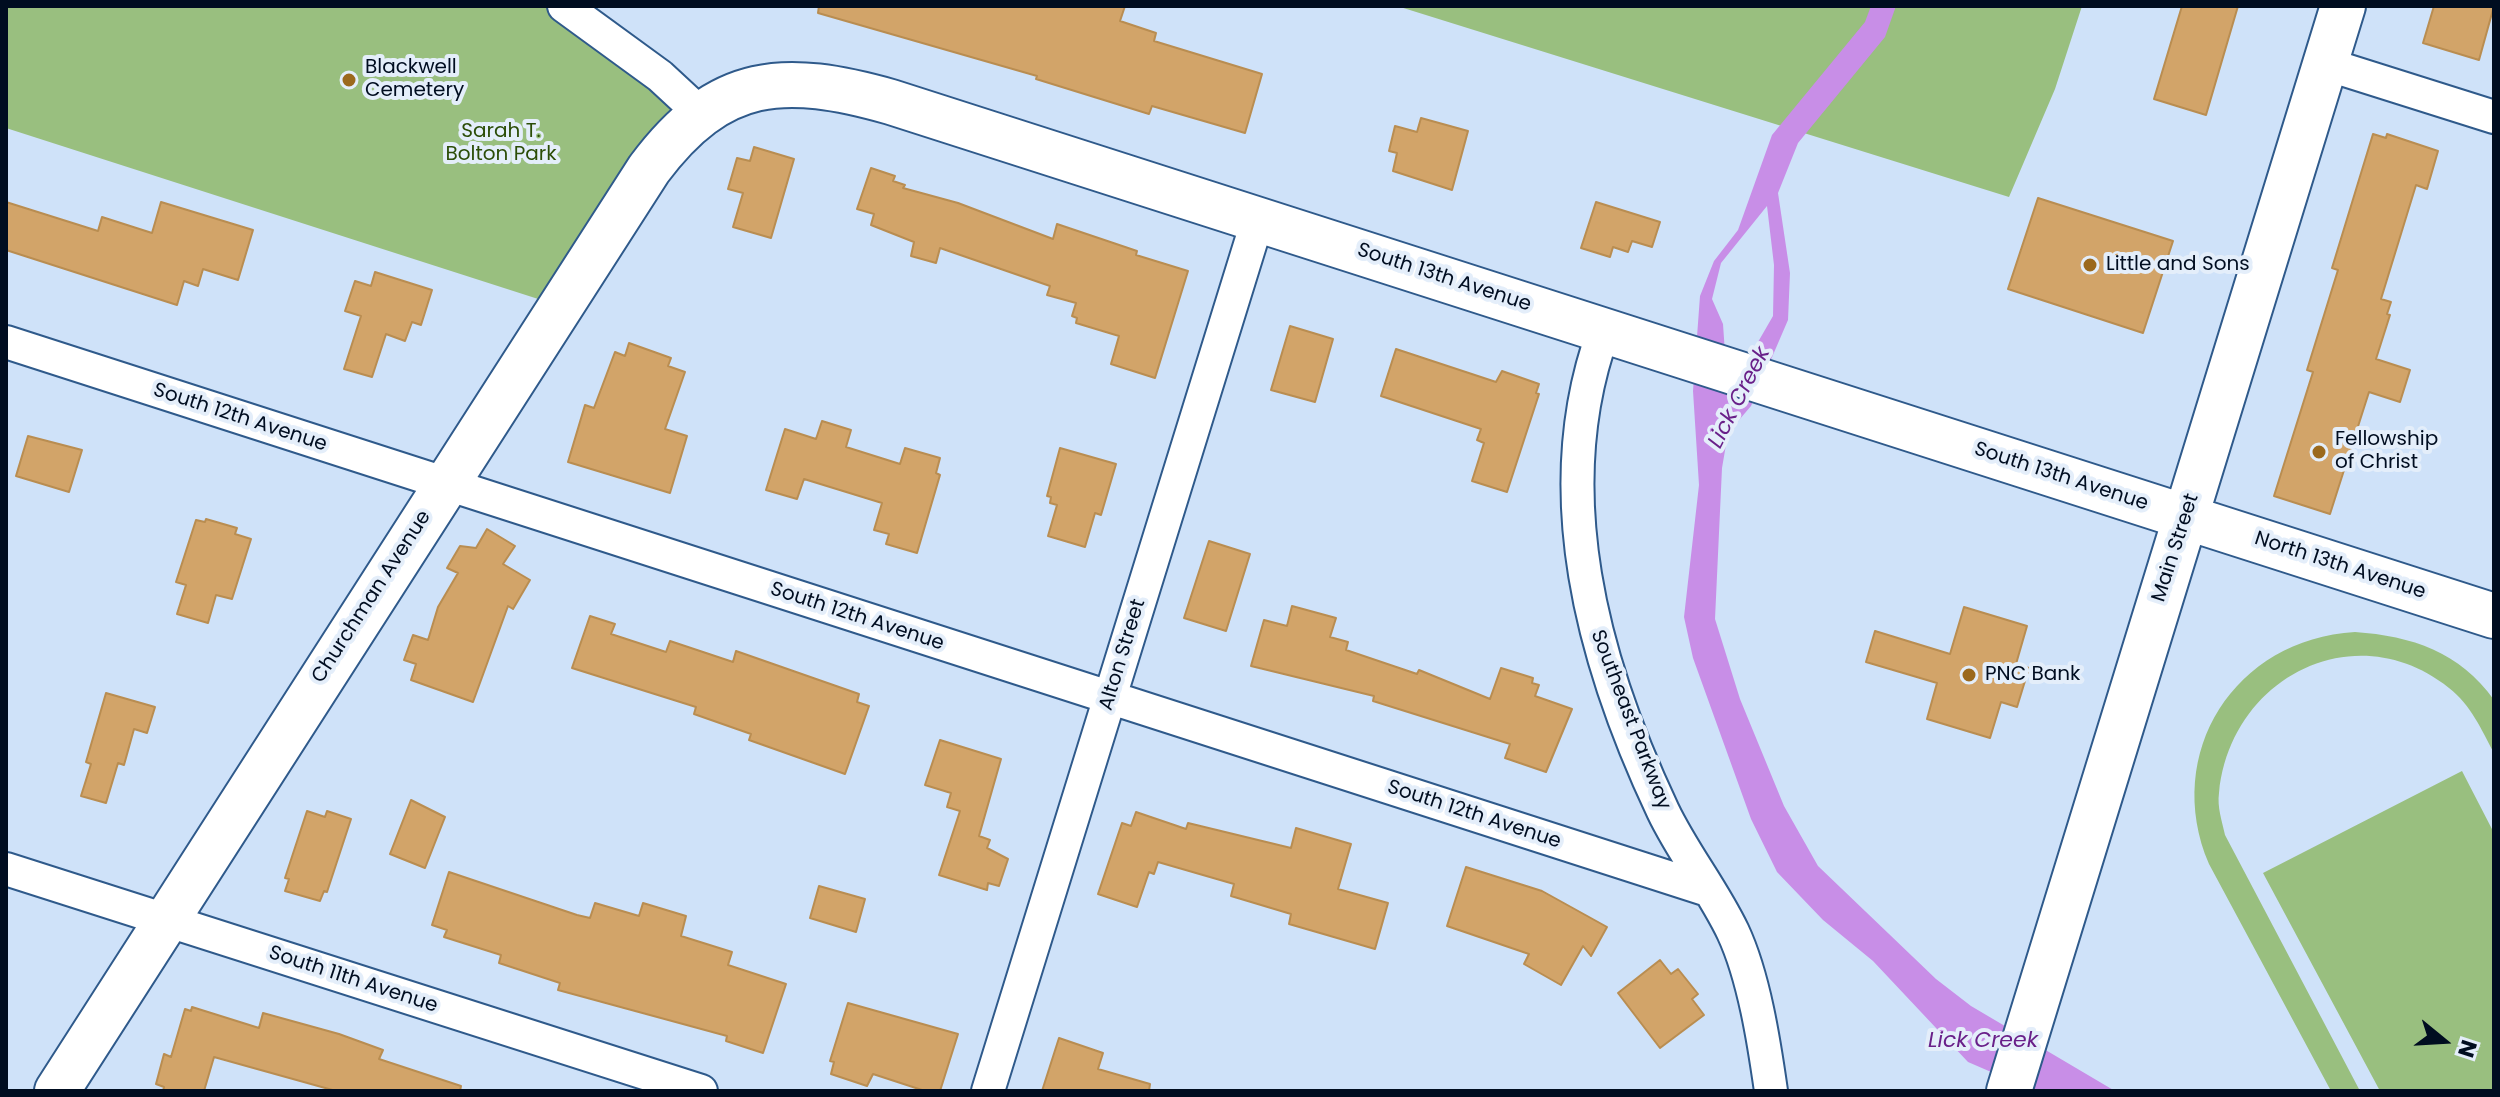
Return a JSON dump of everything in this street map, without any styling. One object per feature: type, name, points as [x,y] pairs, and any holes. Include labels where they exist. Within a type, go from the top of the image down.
[{"type":"street","points":[[564,6],[660,76],[701,114]]},
{"type":"street","name":"Main Street","points":[[2009,1091],[2343,6]]},
{"type":"street","points":[[2326,64],[2494,117]]},
{"type":"street","name":"South 13th Avenue","points":[[701,114],[754,88],[793,84],[839,88],[2186,517]]},
{"type":"street","name":"Churchman Avenue","points":[[57,1091],[643,176],[675,136],[701,114]]},
{"type":"street","name":"Alton Street","points":[[988,1091],[1258,219]]},
{"type":"street","name":"Southeast Parkway","points":[[1623,336],[1594,357],[1580,444],[1581,560],[1596,636],[1664,812],[1735,936],[1760,1020],[1771,1091]]},
{"type":"street","name":"South 12th Avenue","points":[[6,342],[1708,890]]},
{"type":"street","name":"North 13th Avenue","points":[[2186,517],[2494,616]]},
{"type":"street","name":"South 11th Avenue","points":[[6,869],[701,1091]]},
{"type":"green space","name":"Sarah T. Bolton Park","points":[[6,6],[597,6],[591,27],[701,114],[560,306],[6,128]]},
{"type":"green space","points":[[1397,6],[2082,6],[2055,89],[2009,197]]},
{"type":"green space","points":[[2355,632],[2396,638],[2433,650],[2450,658],[2481,683],[2494,700],[2494,753],[2469,710],[2449,688],[2413,666],[2375,657],[2338,658],[2303,669],[2272,689],[2246,718],[2228,752],[2219,793],[2225,835],[2360,1091],[2331,1091],[2209,864],[2197,822],[2195,782],[2203,744],[2219,709],[2244,679],[2275,656],[2312,639]]},
{"type":"green space","points":[[2462,771],[2494,833],[2494,1091],[2380,1091],[2263,873]]},
{"type":"water","name":"Lick Creek","points":[[1871,6],[1896,6],[1885,37],[1798,143],[1778,193],[1790,273],[1788,320],[1751,406],[1728,433],[1722,468],[1715,619],[1740,699],[1784,806],[1818,866],[1936,979],[1971,1006],[2115,1091],[2035,1091],[1968,1062],[1873,961],[1823,920],[1777,872],[1751,819],[1693,658],[1684,617],[1699,485],[1693,391],[1700,296],[1714,261],[1738,230],[1772,135],[1865,22]],"holes":[[[1767,206],[1774,265],[1773,316],[1758,342],[1729,411],[1723,324],[1712,299],[1721,263]]]},
{"type":"building","points":[[819,6],[1125,6],[1120,21],[1156,33],[1154,41],[1262,74],[1245,133],[1152,106],[1149,114],[1036,79],[1037,76],[818,13]]},
{"type":"building","points":[[2182,6],[2238,6],[2206,115],[2154,99]]},
{"type":"building","points":[[2434,6],[2494,6],[2479,60],[2423,43]]},
{"type":"building","points":[[1421,118],[1468,131],[1452,190],[1393,171],[1397,153],[1389,151],[1395,126],[1417,132]]},
{"type":"building","points":[[2373,134],[2386,138],[2387,134],[2438,151],[2427,189],[2416,185],[2381,299],[2391,302],[2387,314],[2390,315],[2376,359],[2410,370],[2400,402],[2369,392],[2330,514],[2274,496],[2313,372],[2307,370],[2338,270],[2332,268]]},
{"type":"building","points":[[754,147],[794,159],[771,238],[733,227],[743,193],[728,189],[737,158],[750,161]]},
{"type":"building","points":[[871,168],[895,176],[893,181],[905,185],[903,188],[958,203],[1053,239],[1057,224],[1137,251],[1136,255],[1188,271],[1155,378],[1111,364],[1119,336],[1076,323],[1077,318],[1072,316],[1076,303],[1047,295],[1050,286],[940,248],[936,263],[911,256],[914,242],[871,225],[874,214],[857,209]]},
{"type":"building","name":"Little and Sons","points":[[2038,198],[2173,241],[2143,333],[2008,289]]},
{"type":"building","points":[[6,202],[98,231],[102,217],[152,233],[161,202],[253,230],[238,280],[203,269],[198,286],[184,281],[177,305],[6,250]]},
{"type":"building","points":[[1596,202],[1660,222],[1652,247],[1632,241],[1628,252],[1613,247],[1610,257],[1581,248]]},
{"type":"building","points":[[375,272],[432,290],[421,325],[412,322],[405,341],[386,334],[372,377],[344,369],[361,316],[345,311],[355,281],[371,286]]},
{"type":"building","points":[[1290,326],[1333,339],[1315,402],[1271,390]]},
{"type":"building","points":[[629,343],[671,358],[668,366],[685,372],[665,429],[687,436],[670,493],[568,462],[585,405],[594,408],[615,352],[625,356]]},
{"type":"building","points":[[1396,349],[1496,382],[1502,371],[1539,384],[1536,393],[1539,394],[1507,492],[1472,481],[1484,443],[1477,440],[1481,429],[1381,396]]},
{"type":"building","points":[[822,421],[851,430],[846,447],[900,464],[905,448],[940,458],[936,473],[940,475],[917,553],[886,544],[889,534],[874,530],[882,503],[804,479],[797,499],[766,490],[785,429],[816,439]]},
{"type":"building","points":[[28,436],[82,450],[69,492],[16,476]]},
{"type":"building","points":[[1060,448],[1116,464],[1101,515],[1095,513],[1085,547],[1048,536],[1057,505],[1050,503],[1051,497],[1047,496]]},
{"type":"building","points":[[206,519],[237,528],[235,534],[251,539],[232,599],[216,595],[208,623],[177,614],[186,585],[176,582],[196,520],[205,522]]},
{"type":"building","points":[[487,529],[515,546],[503,564],[530,580],[513,609],[508,606],[473,702],[411,680],[416,664],[404,660],[413,635],[428,640],[438,607],[458,573],[447,568],[460,546],[476,548]]},
{"type":"building","points":[[1209,541],[1250,554],[1226,631],[1184,618]]},
{"type":"building","points":[[1292,606],[1336,618],[1330,637],[1348,642],[1346,650],[1417,674],[1419,670],[1490,699],[1501,668],[1533,678],[1532,683],[1539,685],[1535,696],[1572,709],[1546,772],[1505,758],[1510,744],[1373,701],[1374,696],[1251,666],[1264,620],[1287,626]]},
{"type":"building","name":"PNC Bank","points":[[1964,607],[2027,626],[2016,664],[2029,668],[2017,707],[2001,702],[1990,738],[1927,719],[1937,683],[1866,662],[1875,631],[1950,654]]},
{"type":"building","points":[[590,616],[615,624],[611,634],[666,652],[670,641],[733,662],[736,651],[859,694],[857,702],[869,706],[845,774],[749,740],[751,734],[694,714],[696,707],[572,668]]},
{"type":"building","points":[[106,693],[155,707],[147,733],[134,729],[124,765],[118,763],[106,803],[81,796],[91,764],[86,762]]},
{"type":"building","points":[[940,740],[1001,759],[979,836],[990,840],[987,848],[1008,859],[999,886],[988,883],[987,890],[939,875],[960,811],[947,807],[951,793],[925,785]]},
{"type":"building","points":[[411,800],[445,817],[425,868],[390,854]]},
{"type":"building","points":[[307,811],[325,817],[327,811],[351,819],[327,892],[324,891],[320,901],[285,891],[289,879],[285,878]]},
{"type":"building","points":[[1136,812],[1186,829],[1188,823],[1291,848],[1296,828],[1351,844],[1338,889],[1388,903],[1375,949],[1289,924],[1291,914],[1231,896],[1234,884],[1158,862],[1154,874],[1149,872],[1137,907],[1098,894],[1122,823],[1131,826]]},
{"type":"building","points":[[1466,867],[1542,891],[1607,927],[1591,956],[1583,946],[1561,985],[1524,964],[1529,954],[1447,926]]},
{"type":"building","points":[[449,872],[590,918],[595,903],[639,916],[643,903],[686,916],[681,936],[732,952],[728,965],[786,984],[763,1053],[726,1041],[727,1036],[558,990],[560,983],[499,963],[501,955],[444,937],[447,930],[432,925]]},
{"type":"building","points":[[819,886],[865,899],[856,932],[810,918]]},
{"type":"building","points":[[1660,960],[1671,974],[1678,969],[1698,994],[1692,999],[1704,1015],[1660,1048],[1618,993]]},
{"type":"building","points":[[848,1003],[958,1034],[940,1091],[925,1091],[873,1074],[867,1086],[831,1074],[834,1062],[830,1061]]},
{"type":"building","points":[[192,1007],[259,1028],[263,1013],[339,1034],[383,1050],[379,1059],[461,1086],[460,1091],[336,1091],[214,1057],[204,1091],[163,1091],[164,1087],[156,1084],[164,1054],[171,1057],[185,1009],[191,1011]]},
{"type":"building","points":[[1059,1038],[1103,1053],[1098,1069],[1150,1084],[1149,1091],[1042,1091]]},
{"type":"place","name":"Blackwell Cemetery","points":[[349,80]]},
{"type":"place","name":"Little and Sons","points":[[2090,265]]},
{"type":"place","name":"Fellowship of Christ","points":[[2319,452]]},
{"type":"place","name":"PNC Bank","points":[[1969,675]]}]
